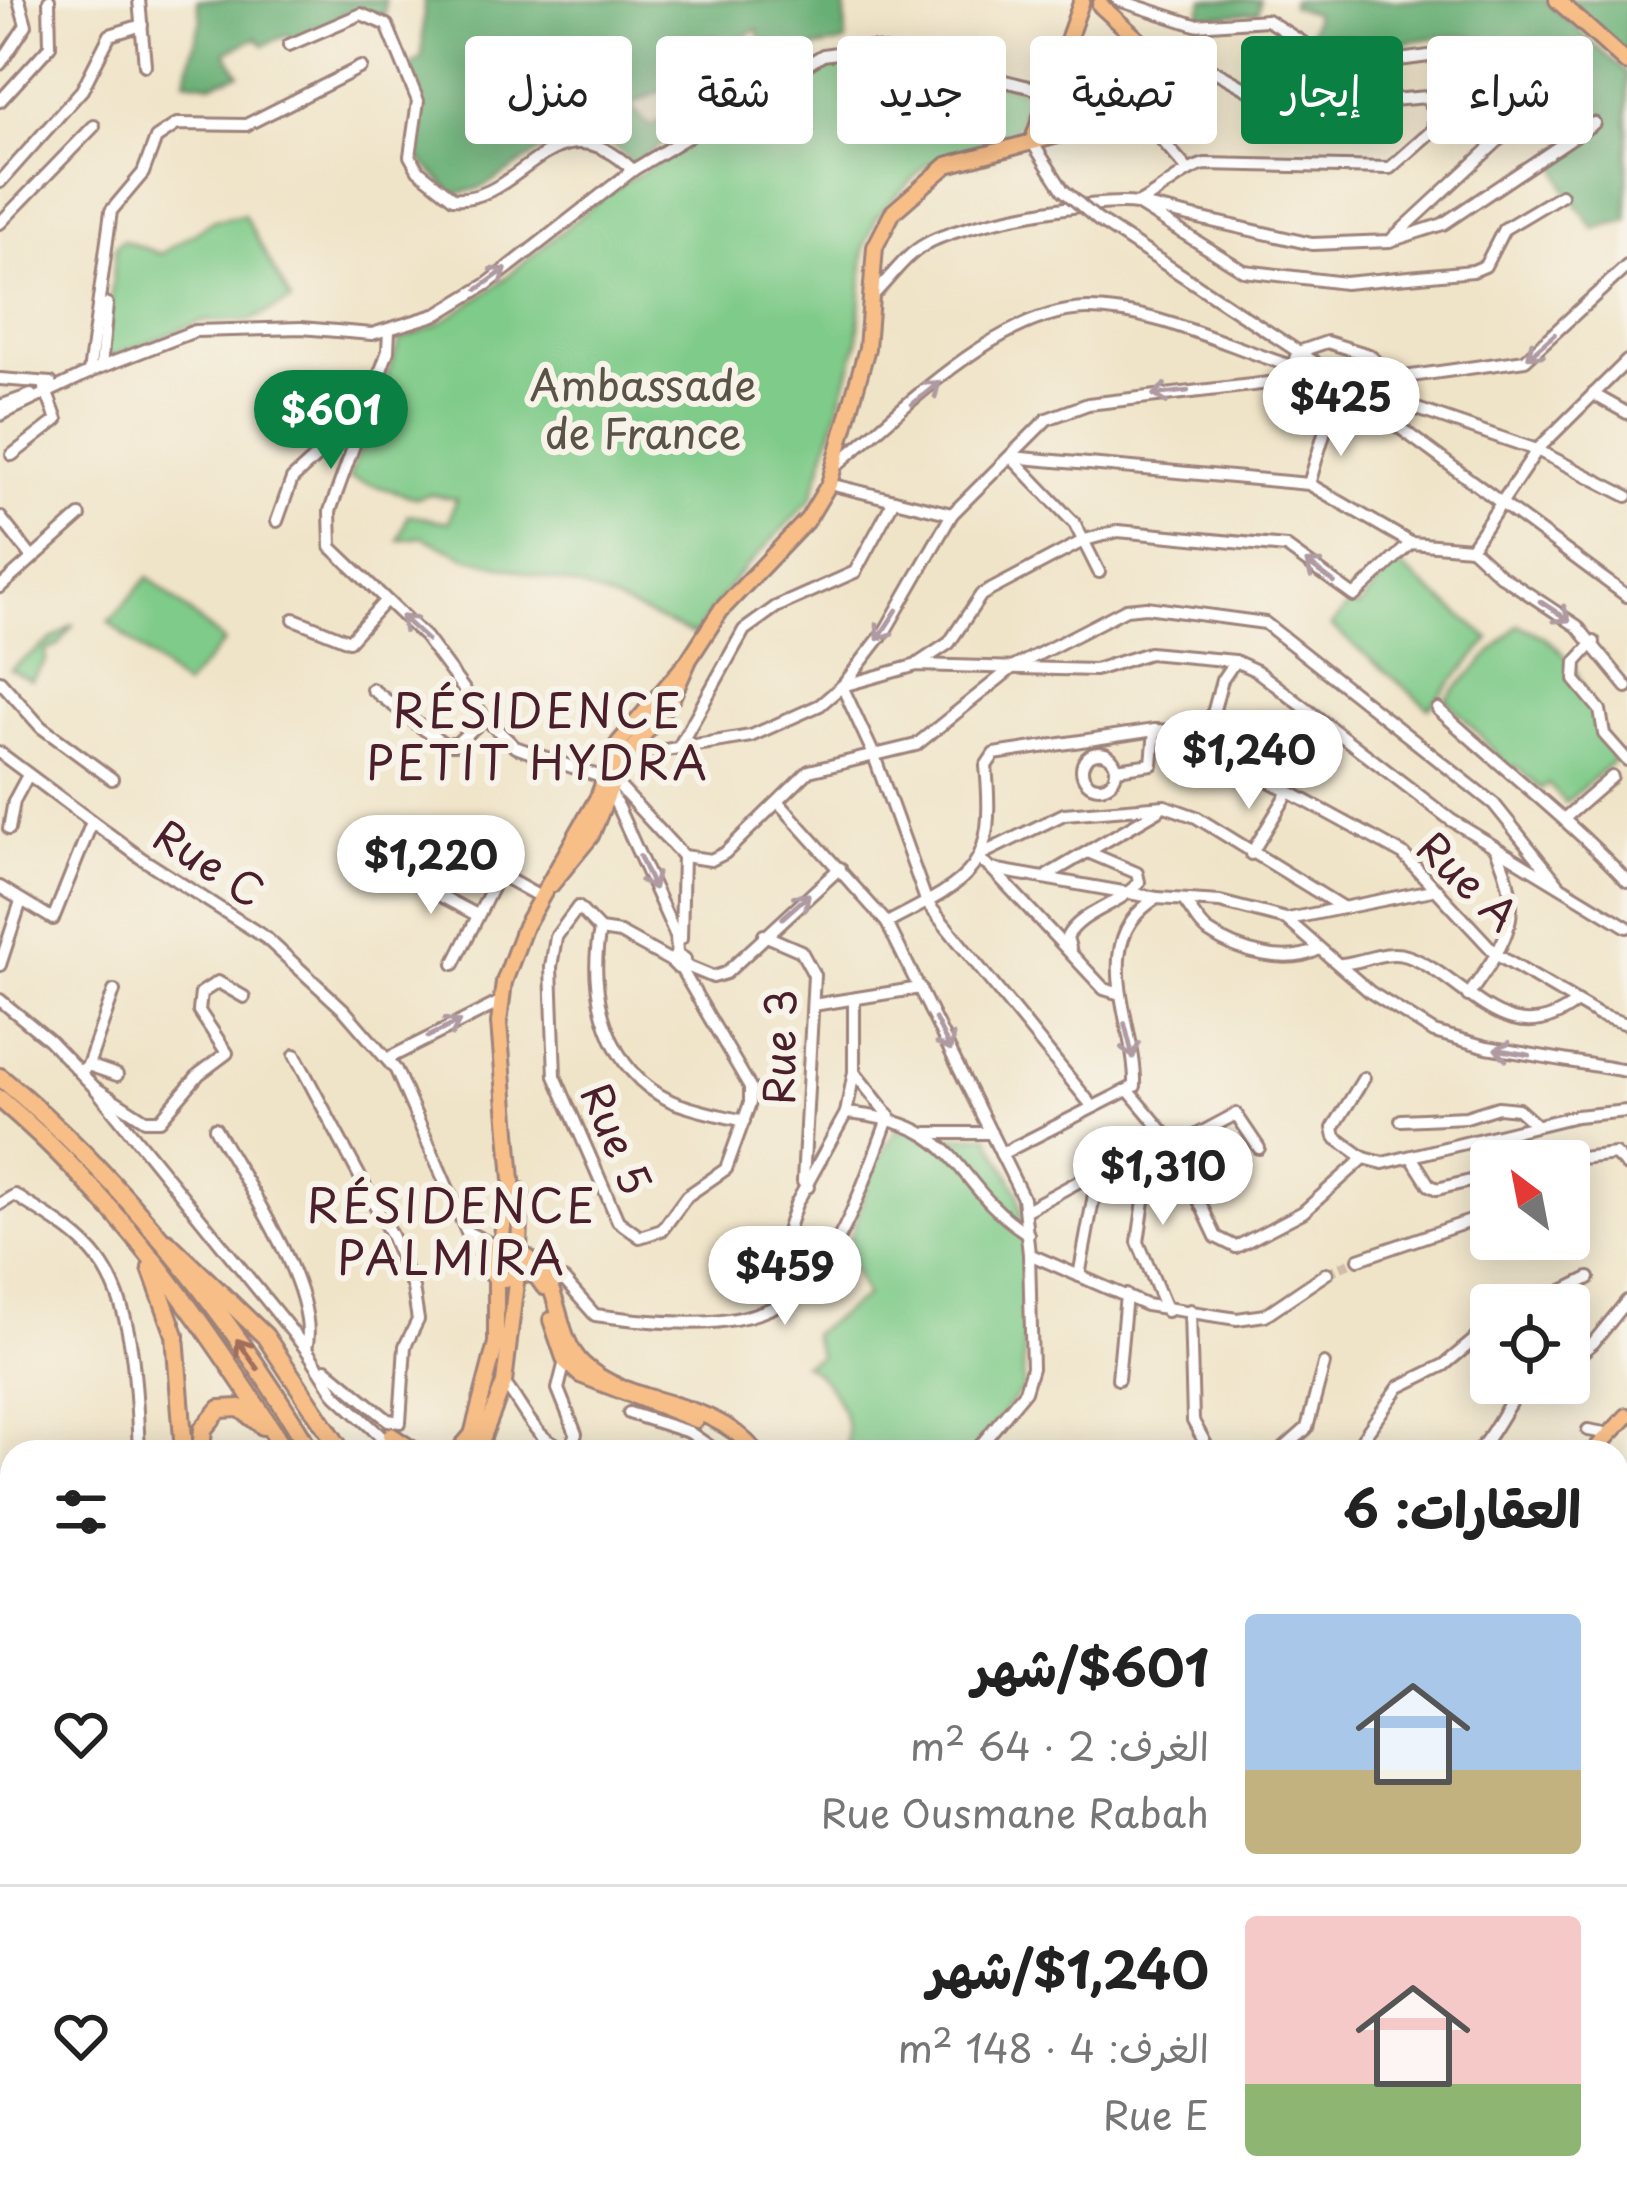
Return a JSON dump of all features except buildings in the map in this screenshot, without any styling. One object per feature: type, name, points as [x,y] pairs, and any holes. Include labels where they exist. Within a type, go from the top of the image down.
[{"type":"highway","points":[[0,1077],[83,1155],[278,1440]]},
{"type":"highway","points":[[0,1099],[137,1228],[245,1349],[303,1440]]},
{"type":"highway","points":[[137,1228],[170,1309],[183,1440]]},
{"type":"highway","points":[[137,1228],[202,1270],[265,1336],[334,1440]]},
{"type":"highway","points":[[203,1440],[207,1421],[229,1406],[245,1410],[276,1440]]},
{"type":"main road","points":[[1557,0],[1627,63]]},
{"type":"main road","points":[[1071,36],[1082,6],[1099,3],[1134,36]]},
{"type":"main road","points":[[1008,147],[1030,128]]},
{"type":"main road","points":[[477,1440],[496,1342],[492,1272],[508,1203],[498,1120],[500,1002],[513,955],[545,893],[579,855],[624,748],[672,698],[688,661],[721,610],[808,520],[829,484],[867,348],[874,247],[893,212],[934,171],[1030,142]]},
{"type":"main road","points":[[500,1077],[514,1204]]},
{"type":"main road","points":[[500,1077],[516,1141],[527,1240],[574,1353],[590,1370],[704,1413],[744,1440]]},
{"type":"main road","points":[[477,1440],[502,1377],[524,1219]]},
{"type":"main road","points":[[498,1245],[520,1252],[547,1283],[565,1361],[605,1388],[704,1423],[728,1440]]},
{"type":"main road","points":[[492,1272],[538,1277],[547,1283]]},
{"type":"main road","points":[[512,1304],[529,1288],[547,1283]]},
{"type":"main road","points":[[1605,1440],[1627,1420]]},
{"type":"main road","points":[[391,1435],[397,1440]]},
{"type":"street","points":[[0,64],[26,25],[19,0]]},
{"type":"street","points":[[0,101],[50,46],[49,0]]},
{"type":"street","points":[[139,0],[145,64]]},
{"type":"street","points":[[1118,0],[1195,25],[1267,20],[1329,59],[1355,66],[1458,52],[1492,69],[1517,104],[1516,124],[1390,241]]},
{"type":"street","points":[[289,45],[361,14],[387,26],[418,101],[410,156],[418,170],[453,198],[486,194],[528,162],[570,143],[612,152],[633,170]]},
{"type":"street","points":[[0,182],[82,90],[110,35],[142,25]]},
{"type":"street","points":[[0,411],[48,388],[213,327],[389,330],[438,314],[488,284],[633,170],[799,66],[846,49],[900,53],[1030,87]]},
{"type":"street","points":[[95,370],[115,202],[135,184],[166,129],[194,123],[247,125],[362,67]]},
{"type":"street","points":[[1137,204],[1168,189],[1188,170],[1230,163],[1390,168],[1433,130],[1435,112],[1427,97],[1344,104],[1252,92],[1217,72]]},
{"type":"street","points":[[872,296],[911,254],[956,229],[1107,203],[1137,204],[1312,244],[1390,241],[1443,224],[1594,123]]},
{"type":"street","points":[[0,224],[94,126]]},
{"type":"street","points":[[1039,144],[1063,190],[1098,220],[1368,404]]},
{"type":"street","points":[[1165,144],[1188,170]]},
{"type":"street","points":[[1137,204],[1244,272],[1345,283],[1473,271],[1485,266],[1504,229],[1561,195]]},
{"type":"street","points":[[1368,404],[1525,360],[1627,266]]},
{"type":"street","points":[[835,466],[994,340],[1052,314],[1087,309],[1122,313],[1303,362],[1381,397],[1537,451],[1627,496]]},
{"type":"street","points":[[389,330],[388,351],[328,527],[340,561],[425,638],[485,718],[515,747],[610,784],[683,856],[710,860],[725,853],[809,771],[884,754],[932,736],[1012,668],[1126,609],[1253,617],[1494,804],[1558,885]]},
{"type":"street","points":[[624,748],[680,747],[751,736],[820,705],[842,686],[885,631],[952,514],[1047,419],[1071,409],[1286,381],[1316,343],[1345,345],[1369,355],[1382,367],[1381,397],[1354,424],[1305,410],[1286,381]]},
{"type":"street","points":[[1471,548],[1537,451],[1627,361]]},
{"type":"street","points":[[0,379],[48,388]]},
{"type":"street","points":[[12,454],[57,420],[48,388]]},
{"type":"street","points":[[1368,404],[1364,394],[1381,397],[1503,504],[1627,596]]},
{"type":"street","points":[[1593,394],[1627,413]]},
{"type":"street","points":[[278,521],[292,479],[367,410]]},
{"type":"street","points":[[1309,484],[1328,420]]},
{"type":"street","points":[[1011,457],[1309,484],[1411,542],[1471,548],[1594,643],[1627,687]]},
{"type":"street","points":[[1011,457],[1085,541],[1099,572]]},
{"type":"street","points":[[829,484],[952,514]]},
{"type":"street","points":[[680,747],[744,629],[776,607],[855,572],[894,500]]},
{"type":"street","points":[[0,587],[30,555],[80,516]]},
{"type":"street","points":[[0,517],[30,555]]},
{"type":"street","points":[[842,686],[916,665],[949,644],[981,595],[1085,541],[1132,531],[1286,547],[1354,596],[1411,542]]},
{"type":"street","points":[[294,619],[349,641],[385,601]]},
{"type":"street","points":[[721,610],[744,629]]},
{"type":"street","points":[[1594,643],[1576,662],[1575,680],[1600,710],[1604,734],[1627,760]]},
{"type":"street","points":[[916,665],[1095,670],[1149,653],[1234,661],[1257,671],[1351,748],[1495,846],[1627,927]]},
{"type":"street","points":[[982,856],[992,812],[988,759],[1021,747],[1155,730],[1216,733],[1215,697],[1234,661]]},
{"type":"street","points":[[0,681],[48,733],[112,779]]},
{"type":"street","points":[[842,686],[873,753],[927,903],[1093,1107]]},
{"type":"street","points":[[372,689],[443,744],[456,744],[485,718]]},
{"type":"street","points":[[1438,710],[1472,746],[1566,817],[1627,881]]},
{"type":"street","points":[[1116,769],[1152,764],[1155,730]]},
{"type":"street","name":"Rue A","points":[[1216,733],[1231,760],[1287,795],[1403,854],[1497,955],[1576,1003],[1627,1024]]},
{"type":"street","points":[[1090,738],[1094,753]]},
{"type":"street","name":"Rue C","points":[[0,753],[92,822],[266,938],[389,1058],[466,1231],[492,1272]]},
{"type":"street","points":[[1094,753],[1112,758],[1116,769],[1110,783],[1100,787]]},
{"type":"street","points":[[1094,753],[1083,764],[1083,775],[1100,787],[1108,814]]},
{"type":"street","points":[[9,829],[14,801],[28,775]]},
{"type":"street","points":[[1566,817],[1612,777]]},
{"type":"street","points":[[600,930],[598,1010],[622,1053],[671,1101],[744,1121],[750,1088],[679,960],[676,936],[610,784]]},
{"type":"street","points":[[1251,854],[1287,795]]},
{"type":"street","points":[[780,804],[887,923],[1026,1210],[1032,1368],[1025,1390],[985,1440]]},
{"type":"street","points":[[887,923],[927,903],[982,856],[1064,814],[1165,806],[1196,817],[1342,907]]},
{"type":"street","points":[[1048,875],[1165,806]]},
{"type":"street","points":[[1132,810],[1135,826]]},
{"type":"street","points":[[0,886],[55,918],[92,822]]},
{"type":"street","points":[[423,832],[498,876],[545,893]]},
{"type":"street","points":[[1468,996],[1497,955],[1514,907],[1495,846]]},
{"type":"street","points":[[1070,951],[1067,938],[1074,926],[1129,895],[1139,882],[1137,873],[1090,853]]},
{"type":"street","points":[[679,960],[683,856]]},
{"type":"street","points":[[982,856],[1104,989],[1117,993]]},
{"type":"street","points":[[679,960],[719,976],[840,868]]},
{"type":"street","points":[[992,868],[1048,875],[1129,895],[1220,902],[1286,919],[1437,890]]},
{"type":"street","points":[[454,964],[498,876]]},
{"type":"street","points":[[409,879],[475,914]]},
{"type":"street","points":[[1001,1154],[1130,1091],[1136,1077],[1117,993],[1130,922],[1157,898]]},
{"type":"street","points":[[0,965],[20,901]]},
{"type":"street","points":[[1185,902],[1204,928],[1228,941],[1286,959],[1319,949]]},
{"type":"street","name":"Rue 5","points":[[679,960],[620,933],[600,930],[578,907],[556,937],[551,967],[554,1059],[565,1100],[622,1228],[640,1237],[662,1230],[686,1196],[725,1169],[744,1121]]},
{"type":"street","points":[[1286,919],[1381,1000],[1434,1033],[1487,1048],[1627,1071]]},
{"type":"street","name":"Rue 3","points":[[764,935],[791,944],[810,961],[813,1005],[805,1185]]},
{"type":"street","points":[[1342,964],[1405,955],[1514,1021],[1550,1016],[1576,1003]]},
{"type":"street","points":[[95,1088],[145,1120],[160,1120],[200,1074],[227,1053],[198,1008],[202,993],[218,982],[244,997]]},
{"type":"street","points":[[813,1005],[920,988]]},
{"type":"street","points":[[84,1068],[114,991]]},
{"type":"street","points":[[778,1259],[796,1204],[846,1113],[854,1072],[854,999]]},
{"type":"street","points":[[0,1000],[84,1068],[95,1088],[330,1384],[386,1440]]},
{"type":"street","points":[[389,1058],[500,1002]]},
{"type":"street","points":[[215,1128],[300,1288],[309,1320],[309,1353],[381,1415],[395,1423],[403,1420],[399,1398],[405,1346],[418,1320],[413,1288],[296,1055]]},
{"type":"street","points":[[84,1068],[117,1075]]},
{"type":"street","points":[[854,1072],[889,1116]]},
{"type":"street","points":[[1364,1078],[1333,1128],[1335,1137],[1364,1158],[1383,1163],[1536,1125],[1627,1111]]},
{"type":"street","points":[[1130,1091],[1173,1144],[1216,1238],[1236,1247],[1303,1212],[1364,1158]]},
{"type":"street","points":[[1401,1120],[1466,1117],[1498,1108],[1518,1109],[1536,1125]]},
{"type":"street","points":[[1613,1112],[1627,1122]]},
{"type":"street","points":[[846,1113],[889,1116],[928,1133],[1028,1234]]},
{"type":"street","points":[[1026,1210],[1152,1147],[1173,1144],[1236,1114],[1259,1148]]},
{"type":"street","points":[[547,1283],[563,1280],[595,1315],[679,1325],[733,1322],[785,1302],[811,1284],[828,1261],[889,1116]]},
{"type":"street","points":[[928,1133],[992,1133]]},
{"type":"street","points":[[1152,1147],[1138,1242],[1167,1311]]},
{"type":"street","points":[[1590,1157],[1615,1154],[1627,1166]]},
{"type":"street","points":[[1412,1158],[1429,1185],[1437,1189],[1470,1181]]},
{"type":"street","points":[[1079,1276],[1098,1173]]},
{"type":"street","points":[[0,1184],[76,1237],[108,1277],[130,1359],[138,1440]]},
{"type":"street","points":[[0,1204],[15,1195]]},
{"type":"street","points":[[1359,1259],[1470,1221]]},
{"type":"street","points":[[466,1231],[498,1245]]},
{"type":"street","points":[[1029,1254],[1167,1311],[1251,1319],[1327,1273]]},
{"type":"street","points":[[1575,1284],[1589,1277]]},
{"type":"street","points":[[1118,1379],[1126,1294]]},
{"type":"street","points":[[1590,1346],[1627,1300]]},
{"type":"street","points":[[1190,1310],[1192,1421],[1203,1440]]},
{"type":"street","points":[[1361,1440],[1399,1387],[1444,1365],[1470,1343]]},
{"type":"street","points":[[565,1361],[558,1389],[574,1440]]},
{"type":"street","points":[[1294,1440],[1307,1428],[1324,1364]]},
{"type":"street","points":[[502,1377],[535,1428],[553,1440]]},
{"type":"street","points":[[330,1384],[391,1435]]},
{"type":"street","points":[[1488,1440],[1511,1404]]},
{"type":"street","points":[[629,1413],[701,1440]]},
{"type":"street","points":[[1588,1430],[1610,1433]]},
{"type":"green space","points":[[197,0],[385,0],[385,16],[352,10],[292,38],[289,34],[264,45],[256,38],[226,52],[239,74],[211,84],[185,80],[201,19]]},
{"type":"green space","points":[[424,0],[845,0],[846,36],[837,36],[837,44],[813,49],[813,36],[760,36],[757,29],[746,36],[656,36],[656,94],[632,104],[632,36],[465,36],[465,144],[556,144],[474,190],[452,193],[415,154],[422,97],[409,67],[422,57]]},
{"type":"green space","points":[[1203,0],[1260,0],[1258,12],[1199,18]]},
{"type":"green space","points":[[1292,0],[1545,0],[1585,36],[1427,36],[1403,43],[1403,36],[1310,32],[1315,14],[1291,6]]},
{"type":"green space","points":[[1567,0],[1627,0],[1627,55]]},
{"type":"green space","points":[[1593,43],[1627,74],[1627,220],[1594,229],[1566,190],[1556,162],[1566,144],[1593,144]]},
{"type":"green space","name":"Ambassade de France","points":[[837,62],[837,144],[979,144],[928,163],[877,216],[864,248],[858,342],[812,498],[734,580],[694,635],[584,588],[466,557],[422,537],[399,540],[408,515],[449,522],[456,499],[430,494],[417,498],[349,478],[400,340],[439,324],[492,289],[604,196],[688,144],[813,144],[813,68]]},
{"type":"green space","name":"Ambassade de France","points":[[1006,85],[1030,91],[1030,101],[1006,134]]},
{"type":"green space","points":[[632,107],[649,126],[656,122],[656,144],[663,144],[632,164],[610,144],[632,144]]},
{"type":"green space","points":[[244,215],[291,301],[249,321],[202,321],[105,359],[116,246],[122,240],[161,254],[215,220]]},
{"type":"green space","points":[[1396,563],[1490,639],[1429,708],[1331,626],[1351,603],[1358,608]]},
{"type":"green space","points":[[148,577],[224,642],[184,687],[109,622]]},
{"type":"green space","points":[[74,624],[58,646],[45,651],[46,661],[31,680],[10,669]]},
{"type":"green space","points":[[1518,625],[1543,637],[1573,667],[1618,757],[1565,803],[1548,784],[1541,789],[1515,766],[1511,769],[1446,699]]},
{"type":"green space","points":[[896,1130],[915,1130],[925,1139],[988,1135],[1018,1192],[1026,1241],[1023,1388],[981,1440],[847,1440],[838,1401],[803,1364],[820,1357],[812,1334],[866,1296],[853,1267],[843,1262],[871,1172]]},
{"type":"tunnel","points":[[507,1304],[514,1204]]},
{"type":"tunnel","points":[[1327,1273],[1359,1259]]},
{"type":"district","name":"RÉSIDENCE PETIT HYDRA","points":[[538,735]]},
{"type":"district","name":"RÉSIDENCE PALMIRA","points":[[452,1230]]}]
